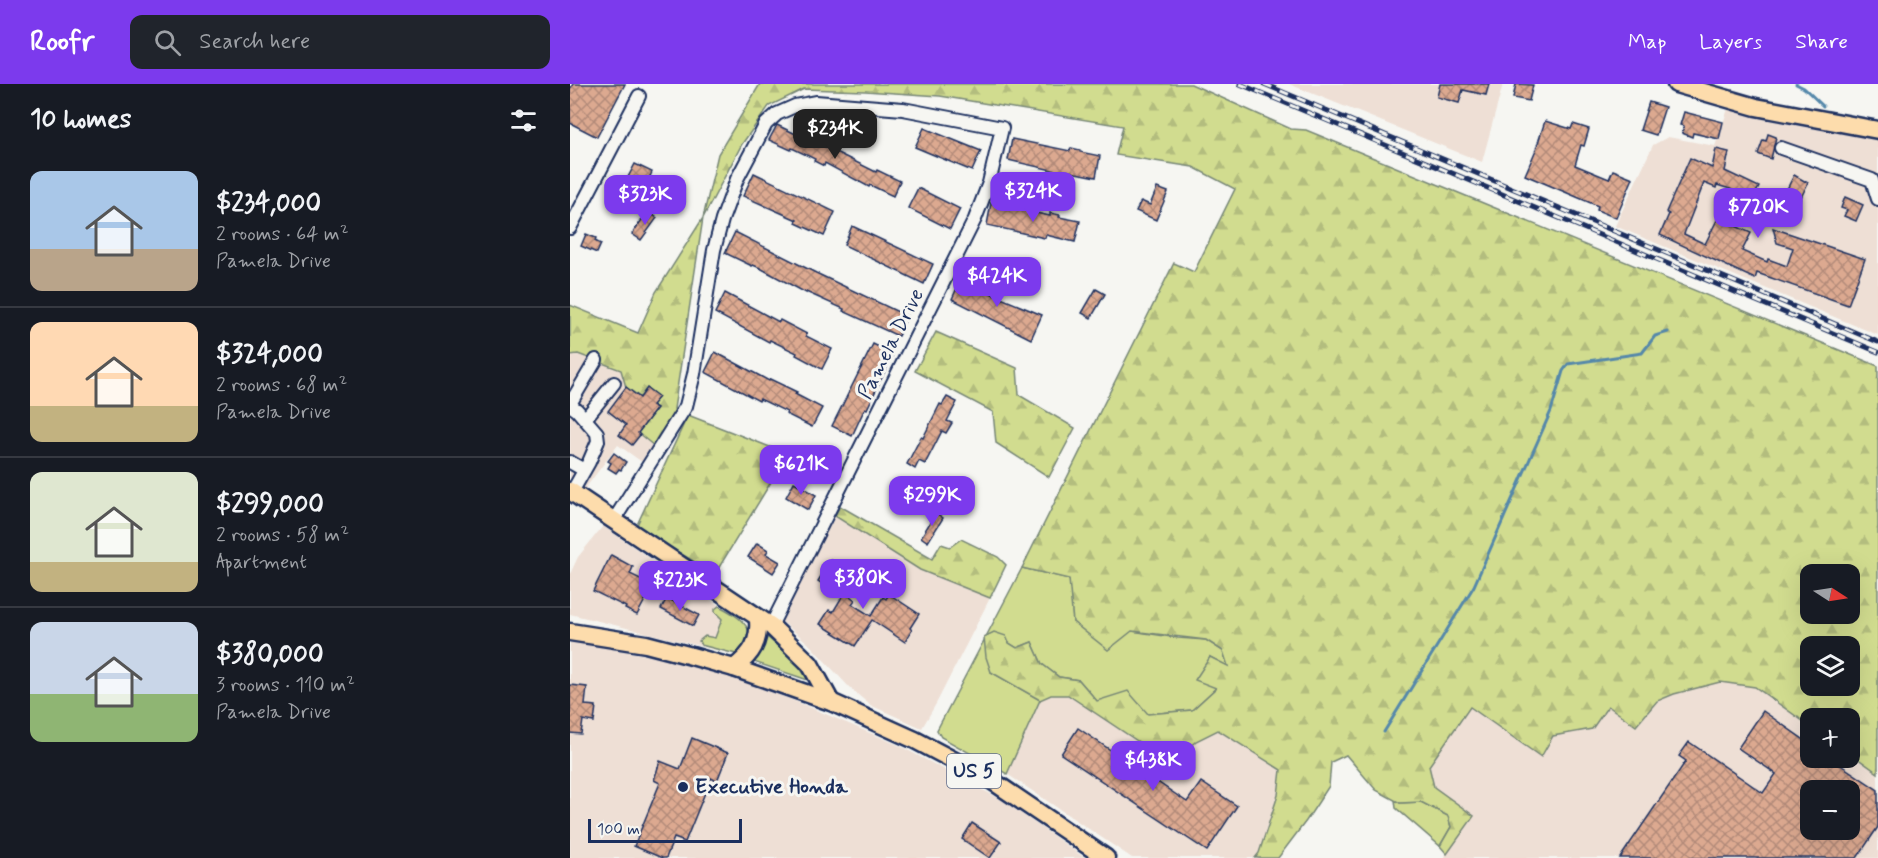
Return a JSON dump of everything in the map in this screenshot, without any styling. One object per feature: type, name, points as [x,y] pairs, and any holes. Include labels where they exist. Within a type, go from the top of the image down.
[{"type":"main road","points":[[1676,84],[1756,107],[1878,130]]},
{"type":"main road","points":[[571,492],[764,622],[810,664],[831,702]]},
{"type":"main road","points":[[734,668],[750,653],[757,642],[764,622]]},
{"type":"main road","name":"US 5","points":[[570,632],[646,644],[734,668],[831,702],[915,740],[991,780],[1106,858]]},
{"type":"street","points":[[570,228],[639,96]]},
{"type":"street","name":"Pamela Drive","points":[[614,520],[686,406],[694,374],[714,250],[722,220],[737,178],[766,124],[777,114],[795,106],[816,102],[903,109],[1002,128],[989,183],[975,219],[764,622]]},
{"type":"street","points":[[1781,148],[1872,180],[1878,200]]},
{"type":"street","points":[[571,492],[598,441],[597,433],[570,404],[596,360]]},
{"type":"street","points":[[585,419],[614,383]]},
{"type":"street","points":[[570,462],[584,470]]},
{"type":"shaded area","points":[[1289,84],[1503,84],[1482,162]]},
{"type":"shaded area","points":[[1728,109],[1784,123],[1878,140],[1878,335],[1615,226],[1653,145],[1668,137],[1715,146]]},
{"type":"shaded area","points":[[578,354],[621,370],[626,387],[640,397],[647,388],[659,397],[654,446],[642,462],[618,445],[584,490],[570,480],[570,355]]},
{"type":"shaded area","points":[[835,516],[920,570],[990,598],[922,728],[870,705],[850,688],[808,643],[780,620]]},
{"type":"shaded area","points":[[603,526],[743,622],[748,627],[751,637],[745,650],[732,654],[570,614],[570,574],[578,557]]},
{"type":"shaded area","points":[[570,641],[662,658],[736,679],[795,701],[896,744],[1002,800],[1085,858],[570,858]]},
{"type":"shaded area","points":[[1720,682],[1755,687],[1800,719],[1800,768],[1860,768],[1860,760],[1878,773],[1878,858],[1444,858],[1474,816],[1434,787],[1429,766],[1470,707],[1553,736],[1592,729],[1608,706],[1636,726],[1657,701]]},
{"type":"shaded area","points":[[1051,695],[1068,695],[1172,764],[1196,741],[1218,730],[1281,770],[1278,795],[1259,853],[1255,858],[1132,858],[1007,774],[1040,700]]},
{"type":"green space","points":[[760,84],[1191,84],[1291,129],[1306,130],[1878,366],[1878,773],[1860,760],[1860,708],[1800,708],[1800,719],[1755,687],[1720,682],[1674,694],[1657,701],[1636,726],[1608,706],[1592,729],[1553,736],[1541,757],[1470,707],[1429,766],[1434,787],[1474,816],[1447,854],[1440,846],[1451,827],[1448,816],[1421,802],[1400,803],[1376,790],[1346,755],[1331,762],[1329,786],[1278,858],[1255,858],[1259,853],[1278,795],[1281,770],[1218,730],[1196,741],[1172,764],[1068,695],[1051,695],[1040,700],[991,672],[986,657],[984,637],[994,632],[1006,636],[1009,643],[1017,648],[1032,642],[1042,664],[1059,677],[1079,680],[1097,701],[1128,691],[1148,714],[1192,710],[1216,688],[1195,680],[1210,657],[1228,666],[1223,651],[1206,640],[1132,631],[1108,650],[1073,622],[1069,579],[1022,568],[1174,263],[1194,272],[1235,189],[1193,167],[1116,155],[1123,126],[940,96],[865,91],[804,89],[769,106],[742,144],[703,218],[718,154]]},
{"type":"green space","points":[[703,218],[674,409],[677,410],[654,446],[638,433],[657,408],[652,405],[658,397],[647,388],[640,397],[626,387],[621,370],[578,354],[570,355],[570,305],[638,333],[656,292]]},
{"type":"green space","points":[[936,332],[1017,368],[1019,395],[1075,428],[1049,477],[996,443],[993,412],[915,371]]},
{"type":"green space","points":[[688,415],[788,454],[715,574],[636,527]]},
{"type":"green space","points":[[840,506],[932,559],[941,544],[950,547],[961,539],[998,557],[1006,565],[990,598],[920,570],[835,516]]},
{"type":"green space","points":[[1022,568],[1070,579],[1073,622],[1206,640],[1223,651],[1228,667],[1210,657],[1216,688],[1192,710],[1148,714],[1097,701],[1079,680],[1059,677],[1042,664],[1032,642],[1017,648],[1009,643],[991,672],[1040,700],[1007,774],[941,737],[937,730]]},
{"type":"green space","points":[[719,606],[739,618],[747,627],[751,637],[743,652],[736,654],[701,645],[699,641],[705,636],[715,638],[722,619],[715,612]]},
{"type":"green space","points":[[767,637],[797,663],[808,680],[754,662],[753,660]]},
{"type":"green space","points":[[1395,800],[1400,803],[1421,802],[1448,816],[1451,827],[1440,846],[1396,808]]},
{"type":"building","points":[[573,84],[625,84],[597,137],[570,123],[570,89]]},
{"type":"building","points":[[1440,84],[1489,84],[1486,95],[1463,90],[1459,103],[1437,97]]},
{"type":"building","points":[[1516,84],[1533,85],[1529,101],[1513,98]]},
{"type":"building","points":[[1649,102],[1665,107],[1656,135],[1640,130]]},
{"type":"building","points":[[1684,112],[1723,122],[1719,139],[1693,133],[1692,137],[1682,133],[1684,126],[1680,125]]},
{"type":"building","points":[[1545,121],[1571,129],[1573,124],[1589,129],[1575,165],[1609,179],[1613,170],[1633,178],[1616,218],[1597,210],[1598,206],[1525,175]]},
{"type":"building","points":[[777,125],[900,181],[893,196],[870,185],[869,187],[825,163],[824,166],[792,148],[791,150],[769,140]]},
{"type":"building","points":[[924,128],[981,151],[972,171],[915,147]]},
{"type":"building","points":[[1768,134],[1776,137],[1771,159],[1758,154]]},
{"type":"building","points":[[1012,139],[1070,151],[1071,148],[1100,156],[1096,177],[1066,171],[1065,173],[1008,160]]},
{"type":"building","points":[[1716,149],[1729,152],[1725,171],[1759,187],[1752,200],[1730,189],[1717,185],[1716,188],[1704,183],[1684,234],[1705,244],[1718,218],[1751,233],[1742,251],[1767,262],[1768,259],[1787,266],[1793,248],[1777,243],[1773,228],[1865,259],[1848,305],[1757,273],[1755,279],[1660,235],[1669,214],[1666,212],[1690,158],[1712,168]]},
{"type":"building","points":[[635,164],[652,172],[648,181],[642,178],[638,187],[626,181]]},
{"type":"building","points":[[754,173],[835,212],[824,236],[796,223],[797,220],[743,196]]},
{"type":"building","points":[[1794,175],[1808,183],[1791,218],[1776,211]]},
{"type":"building","points":[[918,188],[960,209],[950,229],[908,208]]},
{"type":"building","points":[[1157,188],[1168,192],[1156,220],[1136,211],[1141,201],[1150,205]]},
{"type":"building","points":[[1845,197],[1863,205],[1856,221],[1844,216],[1847,210],[1841,208]]},
{"type":"building","points":[[991,203],[1050,216],[1050,213],[1060,215],[1059,217],[1080,221],[1075,242],[987,225]]},
{"type":"building","points":[[648,211],[657,218],[641,240],[632,234]]},
{"type":"building","points":[[852,226],[933,264],[924,284],[844,245]]},
{"type":"building","points":[[735,232],[907,316],[898,336],[725,253]]},
{"type":"building","points":[[586,234],[596,238],[595,241],[601,244],[597,253],[581,246]]},
{"type":"building","points":[[962,277],[988,289],[987,291],[996,296],[1042,315],[1031,339],[952,299]]},
{"type":"building","points":[[1096,289],[1105,294],[1091,318],[1082,313]]},
{"type":"building","points":[[725,293],[832,349],[822,369],[796,355],[797,353],[770,340],[769,342],[715,313]]},
{"type":"building","points":[[873,344],[893,354],[852,436],[832,426]]},
{"type":"building","points":[[715,352],[769,381],[770,379],[797,392],[795,394],[822,408],[812,427],[786,414],[787,412],[760,399],[759,401],[705,372]]},
{"type":"building","points":[[626,387],[640,398],[647,388],[659,397],[652,405],[657,408],[632,445],[619,435],[626,425],[608,411]]},
{"type":"building","points":[[947,397],[957,402],[947,421],[952,423],[946,433],[942,431],[925,464],[919,461],[915,469],[907,464],[940,404],[942,405]]},
{"type":"building","points":[[614,453],[626,462],[616,473],[608,468],[611,463],[608,461]]},
{"type":"building","points":[[794,482],[816,495],[808,510],[786,497]]},
{"type":"building","points":[[914,490],[927,497],[921,509],[907,503]]},
{"type":"building","points":[[936,513],[943,518],[928,542],[921,537]]},
{"type":"building","points":[[757,543],[768,550],[766,554],[780,562],[773,573],[748,557]]},
{"type":"building","points":[[611,555],[633,567],[630,574],[653,585],[637,615],[593,591]]},
{"type":"building","points":[[831,560],[856,576],[846,593],[855,600],[852,604],[871,616],[883,597],[886,599],[889,594],[919,614],[905,642],[872,620],[855,646],[820,624],[829,610],[833,612],[842,597],[818,581]]},
{"type":"building","points":[[667,598],[699,615],[693,626],[661,609]]},
{"type":"building","points":[[570,685],[587,687],[585,705],[596,706],[594,722],[583,720],[581,734],[570,733]]},
{"type":"building","points":[[1763,711],[1800,737],[1800,768],[1845,768],[1878,790],[1878,827],[1857,858],[1620,858],[1686,761],[1679,756],[1689,742],[1763,793],[1776,774],[1738,748]]},
{"type":"building","points":[[1078,728],[1187,802],[1201,782],[1237,806],[1207,851],[1061,754]]},
{"type":"building","points":[[692,738],[728,753],[717,781],[711,778],[685,842],[674,838],[666,858],[662,858],[634,846],[660,783],[654,780],[660,761],[680,769]]},
{"type":"building","points":[[972,823],[1001,842],[990,858],[962,839]]},
{"type":"waterway","points":[[1796,84],[1804,88],[1823,106]]},
{"type":"waterway","points":[[1384,732],[1474,586],[1551,411],[1563,371],[1568,364],[1642,353],[1655,336],[1668,332]]},
{"type":"railway","points":[[1240,84],[1878,352]]},
{"type":"railway","points":[[1264,84],[1878,342]]},
{"type":"place","name":"Executive Honda","points":[[683,787]]}]
